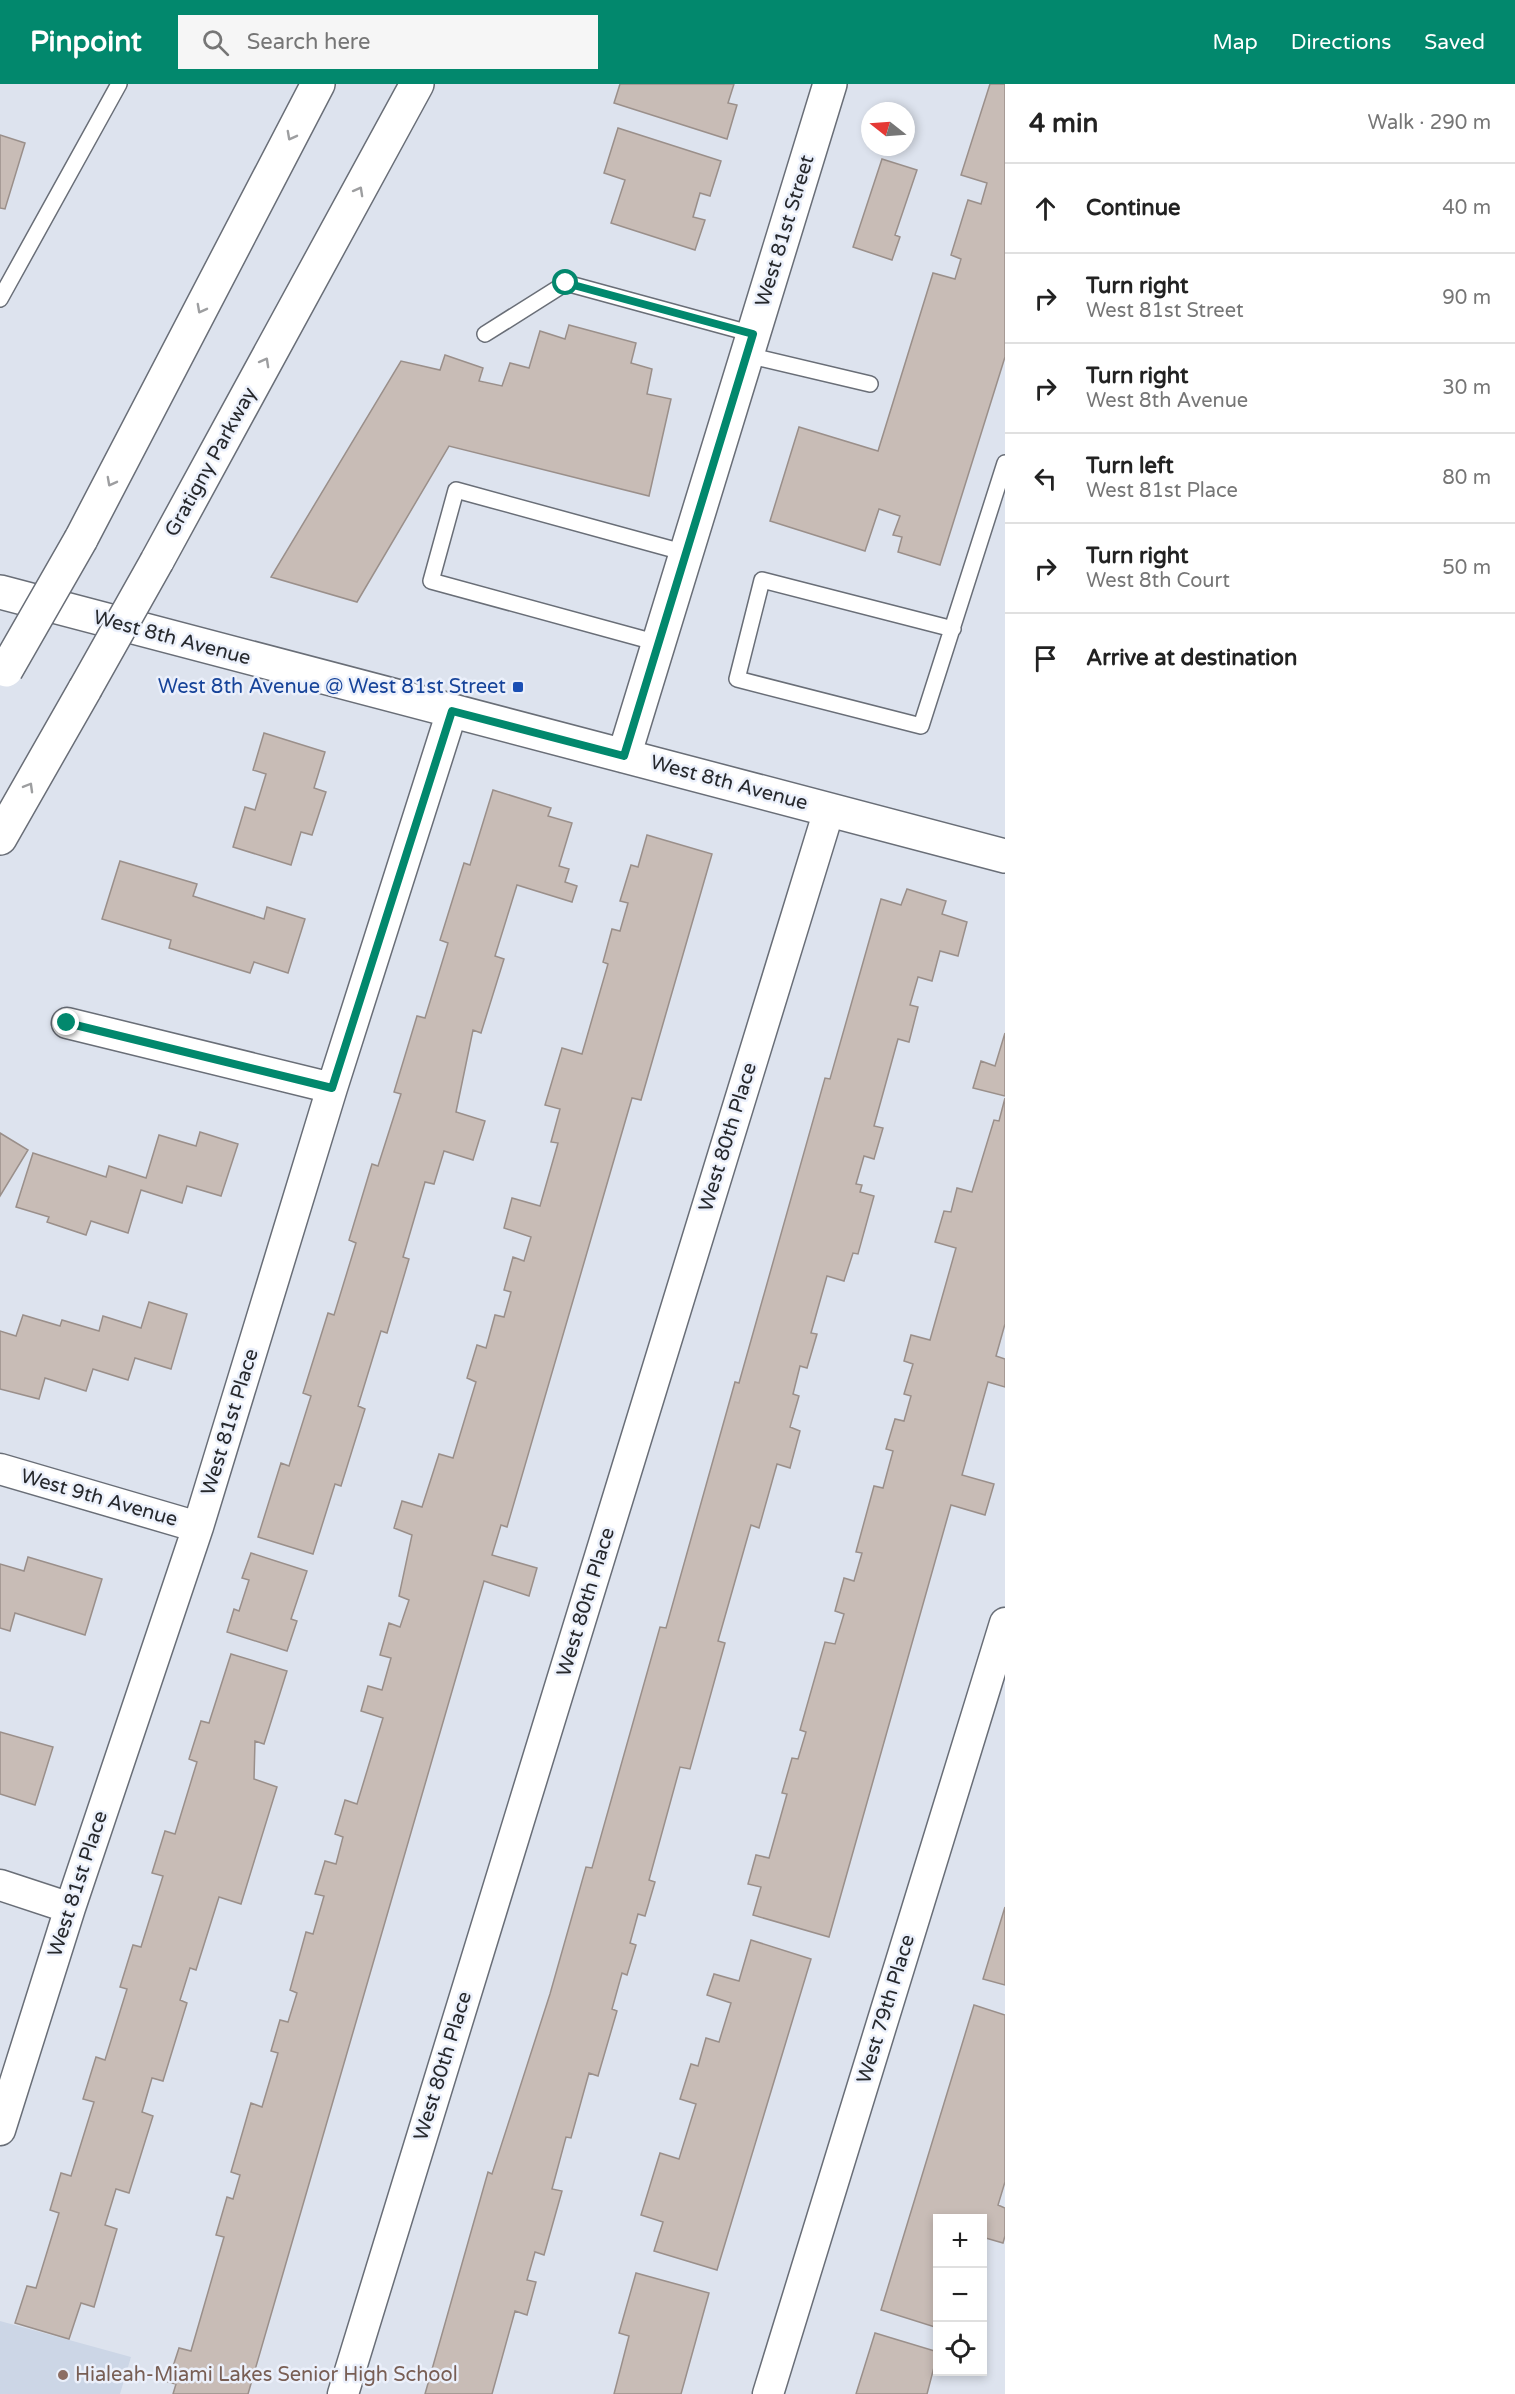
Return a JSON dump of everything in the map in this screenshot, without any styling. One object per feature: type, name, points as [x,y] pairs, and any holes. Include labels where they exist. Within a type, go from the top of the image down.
[{"type":"main road","points":[[3,675],[81,539],[318,84]]},
{"type":"main road","name":"Gratigny Parkway","points":[[0,838],[157,561],[417,84]]},
{"type":"main road","name":"West 81st Street","points":[[624,756],[830,84]]},
{"type":"main road","name":"West 8th Avenue","points":[[0,592],[1005,856]]},
{"type":"street","name":"West 81st Place","points":[[0,2130],[70,1908],[198,1527],[332,1088],[452,711]]},
{"type":"street","name":"West 80th Place","points":[[343,2394],[829,810]]},
{"type":"street","points":[[67,1023],[332,1088]]},
{"type":"street","name":"West 9th Avenue","points":[[0,1469],[198,1527]]},
{"type":"street","name":"West 79th Place","points":[[768,2394],[1005,1623]]},
{"type":"street","points":[[0,1885],[70,1908]]},
{"type":"lane","points":[[0,299],[119,84]]},
{"type":"lane","points":[[485,334],[566,283],[870,384]]},
{"type":"lane","points":[[952,629],[762,580],[737,679],[921,726],[952,629],[1005,463]]},
{"type":"lane","points":[[658,643],[431,581],[456,490],[686,553]]},
{"type":"shaded area","name":"Hialeah-Miami Lakes Senior High School","points":[[0,2321],[131,2357],[120,2394],[0,2394]]},
{"type":"building","points":[[620,84],[734,84],[728,103],[737,105],[727,139],[614,103]]},
{"type":"building","points":[[990,84],[1005,84],[1005,357],[940,565],[898,552],[902,537],[893,535],[900,516],[879,509],[865,551],[770,521],[799,427],[878,451],[933,273],[955,279],[961,259],[951,255],[968,200],[981,204],[987,183],[961,175]]},
{"type":"building","points":[[618,128],[721,161],[710,196],[700,193],[693,217],[705,220],[695,250],[611,223],[625,180],[604,173]]},
{"type":"building","points":[[0,135],[25,143],[5,209],[0,208]]},
{"type":"building","points":[[882,159],[917,170],[895,235],[900,237],[892,260],[853,247]]},
{"type":"building","points":[[569,325],[636,343],[631,363],[652,369],[647,394],[671,399],[649,496],[449,446],[357,602],[271,577],[401,361],[440,370],[445,355],[483,368],[479,381],[502,386],[510,363],[529,368],[540,331],[565,339]]},
{"type":"building","points":[[264,733],[325,752],[314,788],[326,792],[312,835],[301,832],[291,865],[233,847],[245,807],[255,810],[266,774],[253,770]]},
{"type":"building","points":[[493,790],[551,808],[548,816],[572,823],[559,866],[569,869],[565,882],[577,886],[572,902],[517,885],[495,956],[504,959],[481,1033],[473,1030],[456,1112],[485,1121],[473,1160],[444,1151],[434,1184],[425,1182],[403,1257],[409,1259],[387,1333],[381,1331],[358,1406],[365,1409],[341,1486],[335,1484],[313,1554],[258,1537],[281,1463],[289,1466],[311,1396],[303,1393],[328,1313],[334,1315],[356,1243],[349,1240],[372,1164],[378,1166],[401,1094],[394,1092],[417,1016],[425,1018],[448,943],[440,940],[464,863],[470,865]]},
{"type":"building","points":[[647,835],[712,854],[641,1100],[632,1098],[507,1527],[501,1525],[492,1555],[537,1568],[529,1596],[484,1581],[248,2394],[173,2394],[176,2384],[168,2382],[179,2348],[191,2351],[224,2237],[216,2235],[227,2197],[233,2199],[240,2175],[231,2172],[251,2103],[262,2107],[278,2053],[271,2051],[280,2020],[288,2022],[297,1993],[290,1990],[306,1932],[313,1934],[324,1896],[315,1894],[325,1861],[336,1864],[343,1837],[335,1834],[345,1800],[357,1804],[383,1718],[361,1711],[368,1686],[382,1690],[391,1658],[380,1655],[389,1623],[400,1627],[409,1600],[399,1596],[412,1535],[394,1528],[402,1501],[422,1507],[439,1454],[453,1458],[476,1382],[467,1378],[477,1345],[486,1348],[495,1315],[504,1317],[511,1292],[504,1290],[513,1257],[524,1261],[531,1237],[504,1228],[512,1198],[540,1206],[558,1143],[551,1142],[560,1109],[545,1105],[562,1048],[582,1054],[608,964],[603,962],[612,929],[620,931],[628,903],[620,901],[631,865],[638,867]]},
{"type":"building","points":[[120,861],[197,884],[193,896],[264,919],[267,907],[305,919],[288,973],[254,962],[250,973],[169,948],[171,940],[102,919]]},
{"type":"building","points":[[907,889],[946,901],[942,914],[967,922],[958,956],[940,951],[932,981],[918,977],[910,1005],[918,1007],[909,1042],[898,1039],[874,1126],[883,1128],[874,1159],[864,1156],[856,1184],[862,1185],[860,1192],[874,1196],[858,1254],[853,1253],[844,1281],[827,1276],[811,1333],[817,1334],[807,1368],[800,1366],[793,1394],[799,1396],[790,1427],[800,1431],[790,1468],[777,1464],[759,1528],[751,1525],[718,1641],[725,1643],[690,1769],[680,1767],[649,1880],[655,1882],[645,1916],[638,1914],[630,1943],[636,1945],[627,1975],[622,1973],[612,2009],[617,2011],[598,2076],[589,2073],[571,2138],[566,2137],[552,2189],[562,2191],[544,2255],[535,2252],[527,2280],[536,2282],[527,2315],[515,2311],[492,2394],[425,2394],[488,2172],[492,2174],[550,1994],[586,1867],[592,1868],[660,1627],[666,1628],[735,1382],[739,1383],[825,1078],[830,1079],[881,899],[901,905]]},
{"type":"building","points":[[1005,1033],[1005,1096],[973,1088],[981,1061],[995,1066]]},
{"type":"building","points":[[1005,1098],[1005,1324],[996,1356],[1005,1359],[1005,1387],[988,1382],[962,1475],[994,1484],[985,1515],[951,1505],[829,1937],[753,1915],[761,1887],[748,1884],[756,1855],[769,1858],[787,1794],[782,1793],[792,1758],[798,1759],[806,1732],[800,1730],[825,1642],[835,1644],[844,1614],[835,1611],[844,1578],[854,1581],[862,1553],[856,1552],[874,1486],[883,1488],[893,1451],[886,1449],[895,1419],[904,1421],[911,1396],[904,1394],[913,1364],[904,1361],[911,1335],[930,1340],[956,1248],[935,1242],[944,1211],[951,1212],[957,1188],[972,1192],[994,1120],[999,1121]]},
{"type":"building","points":[[200,1132],[238,1144],[221,1196],[187,1186],[182,1203],[141,1190],[128,1233],[91,1221],[86,1235],[47,1222],[49,1217],[16,1207],[33,1153],[106,1177],[109,1166],[146,1178],[159,1135],[196,1146]]},
{"type":"building","points":[[0,1133],[28,1150],[0,1196]]},
{"type":"building","points":[[149,1302],[187,1314],[171,1369],[135,1358],[128,1380],[93,1369],[86,1391],[45,1378],[39,1399],[0,1389],[0,1331],[16,1336],[23,1315],[60,1326],[62,1320],[99,1331],[103,1316],[141,1328]]},
{"type":"building","points":[[251,1553],[307,1571],[291,1619],[297,1621],[287,1651],[227,1632],[234,1609],[239,1611],[249,1580],[242,1578]]},
{"type":"building","points":[[28,1557],[102,1579],[85,1635],[15,1613],[10,1631],[0,1628],[0,1564],[24,1571]]},
{"type":"building","points":[[231,1654],[287,1671],[264,1744],[255,1741],[254,1779],[277,1787],[241,1904],[219,1897],[196,1970],[190,1968],[180,2000],[187,2003],[163,2081],[152,2078],[142,2112],[153,2116],[129,2193],[116,2189],[105,2225],[117,2229],[94,2307],[81,2303],[69,2339],[15,2323],[27,2286],[36,2288],[59,2213],[50,2210],[61,2173],[71,2176],[94,2102],[83,2099],[96,2057],[105,2060],[127,1989],[120,1987],[133,1945],[141,1947],[163,1876],[152,1873],[165,1831],[175,1834],[197,1762],[189,1759],[201,1721],[209,1723]]},
{"type":"building","points":[[0,1732],[53,1747],[35,1805],[0,1794]]},
{"type":"building","points":[[1005,1907],[1005,1985],[983,1979]]},
{"type":"building","points":[[751,1940],[811,1959],[717,2270],[654,2251],[663,2222],[641,2215],[660,2153],[679,2159],[696,2104],[680,2099],[691,2064],[698,2066],[706,2038],[719,2042],[731,2003],[707,1995],[714,1974],[739,1981]]},
{"type":"building","points":[[974,2005],[1005,2015],[1005,2182],[998,2205],[1005,2208],[1003,2243],[987,2238],[987,2214],[933,2214],[933,2326],[881,2310]]},
{"type":"building","points":[[636,2273],[709,2293],[681,2394],[614,2394],[629,2336],[619,2333]]},
{"type":"building","points":[[875,2333],[933,2350],[933,2371],[927,2394],[856,2394]]},
{"type":"place","name":"West 8th Avenue @ West 81st Street","points":[[518,687]]},
{"type":"place","name":"Hialeah-Miami Lakes Senior High School","points":[[63,2375]]},
{"type":"route","points":[[67,1023],[332,1088],[452,711],[624,756],[753,334],[566,283]]}]
